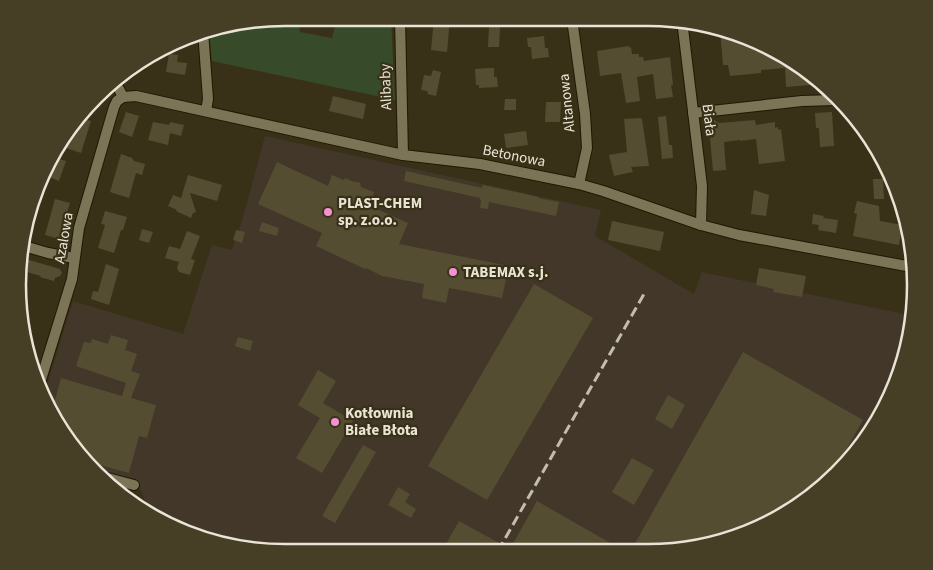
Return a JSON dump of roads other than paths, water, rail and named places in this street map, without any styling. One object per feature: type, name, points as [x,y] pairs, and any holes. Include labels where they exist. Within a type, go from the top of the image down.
[{"type":"street","name":"Alibaby","points":[[400,26],[403,156]]},
{"type":"street","name":"Altanowa","points":[[573,26],[585,114],[587,148],[578,184]]},
{"type":"street","name":"Biała","points":[[683,28],[702,186],[701,225]]},
{"type":"street","points":[[204,39],[208,99],[206,111]]},
{"type":"street","points":[[118,87],[123,97]]},
{"type":"street","name":"Betonowa","points":[[123,97],[136,96],[403,156],[480,164],[578,184],[701,225],[764,240],[906,266]]},
{"type":"street","name":"Azalowa","points":[[42,375],[72,279],[79,228],[114,107],[123,97]]},
{"type":"street","points":[[693,113],[802,101],[829,100]]},
{"type":"street","points":[[29,247],[74,258]]},
{"type":"street","points":[[115,481],[134,486]]},
{"type":"railway","points":[[502,544],[644,294]]},
{"type":"place","name":"PLAST-CHEM sp. z.o.o.","points":[[328,212]]},
{"type":"place","name":"TABEMAX s.j.","points":[[453,272]]},
{"type":"place","name":"Kotłownia Białe Błota","points":[[335,422]]}]
